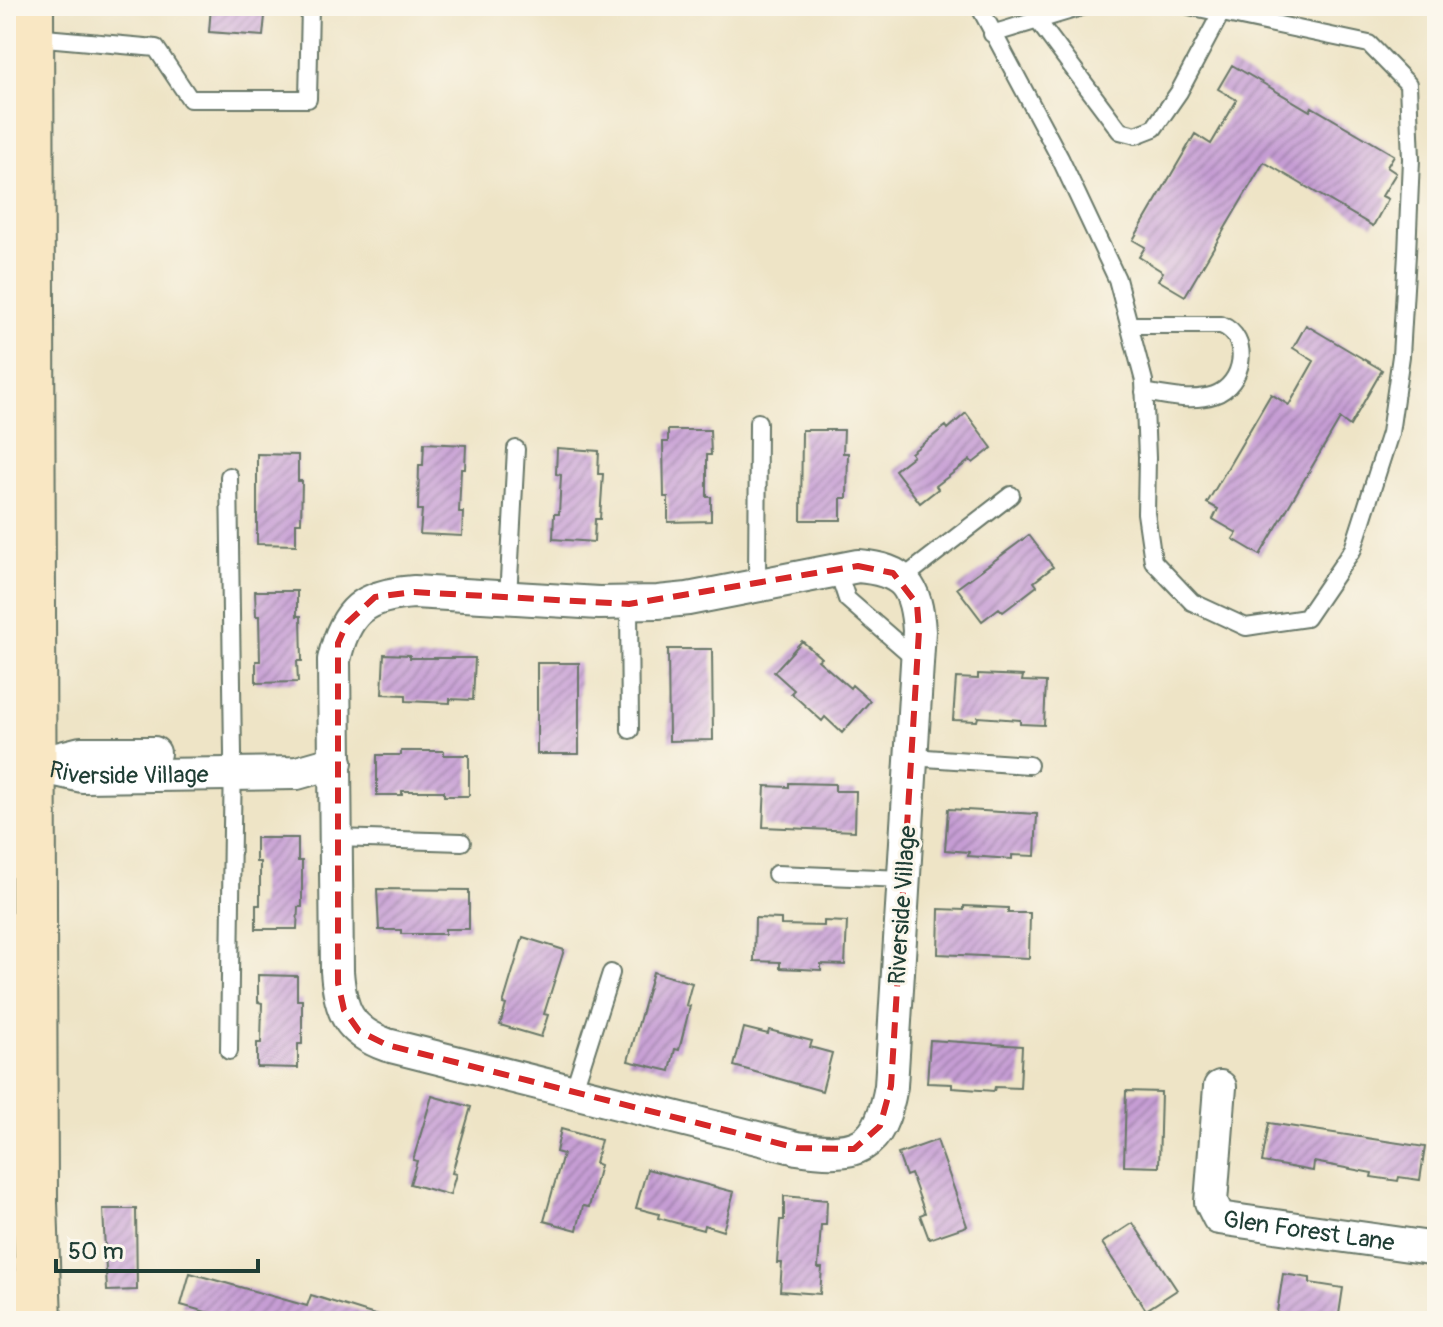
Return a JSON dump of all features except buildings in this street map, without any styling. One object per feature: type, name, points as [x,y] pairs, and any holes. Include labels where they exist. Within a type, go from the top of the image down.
[{"type":"main road","points":[[31,21],[26,577],[27,675],[34,765],[20,809],[39,1321]]},
{"type":"street","name":"Riverside Village","points":[[875,567],[893,573],[908,586],[917,604],[917,660],[891,1086],[887,1109],[880,1126],[869,1140],[854,1149],[836,1152],[797,1148],[387,1045],[359,1031],[350,1022],[340,998],[337,971],[334,660],[347,623],[360,608],[375,597],[414,592],[629,604],[688,599],[837,569],[875,567]]},
{"type":"street","name":"Riverside Village","points":[[34,765],[81,753],[233,764],[297,753],[336,762]]},
{"type":"street","name":"Glen Forest Lane","points":[[1220,1087],[1211,1202],[1219,1218],[1437,1249]]},
{"type":"street","points":[[6,1319],[39,1321]]},
{"type":"lane","points":[[31,21],[156,48],[190,99],[308,99],[310,6]]},
{"type":"lane","points":[[979,6],[1060,158],[1117,279],[1144,381],[1146,513],[1153,561],[1192,602],[1246,627],[1306,618],[1353,549],[1390,433],[1401,356],[1407,254],[1411,159],[1408,84],[1369,44],[1189,6]]},
{"type":"lane","points":[[992,34],[1085,6]]},
{"type":"lane","points":[[1037,20],[1120,131],[1136,135],[1154,128],[1179,92],[1221,13]]},
{"type":"lane","points":[[1129,325],[1221,325],[1230,328],[1240,344],[1236,375],[1213,396],[1178,398],[1144,392]]},
{"type":"lane","points":[[757,584],[758,422]]},
{"type":"lane","points":[[508,598],[516,449]]},
{"type":"lane","points":[[229,476],[233,764],[229,1051]]},
{"type":"lane","points":[[901,580],[1011,495]]},
{"type":"lane","points":[[837,569],[847,599],[917,660]]},
{"type":"lane","points":[[629,604],[630,730]]},
{"type":"lane","points":[[911,757],[1029,765]]},
{"type":"lane","points":[[336,838],[462,842]]},
{"type":"lane","points":[[776,874],[904,879]]},
{"type":"lane","points":[[573,1092],[611,973]]},
{"type":"highlighted area","points":[[858,566],[893,573],[917,604],[919,631],[891,1086],[880,1126],[854,1149],[797,1148],[387,1045],[359,1031],[344,1010],[338,983],[338,643],[347,623],[375,597],[414,592],[629,604]]}]
